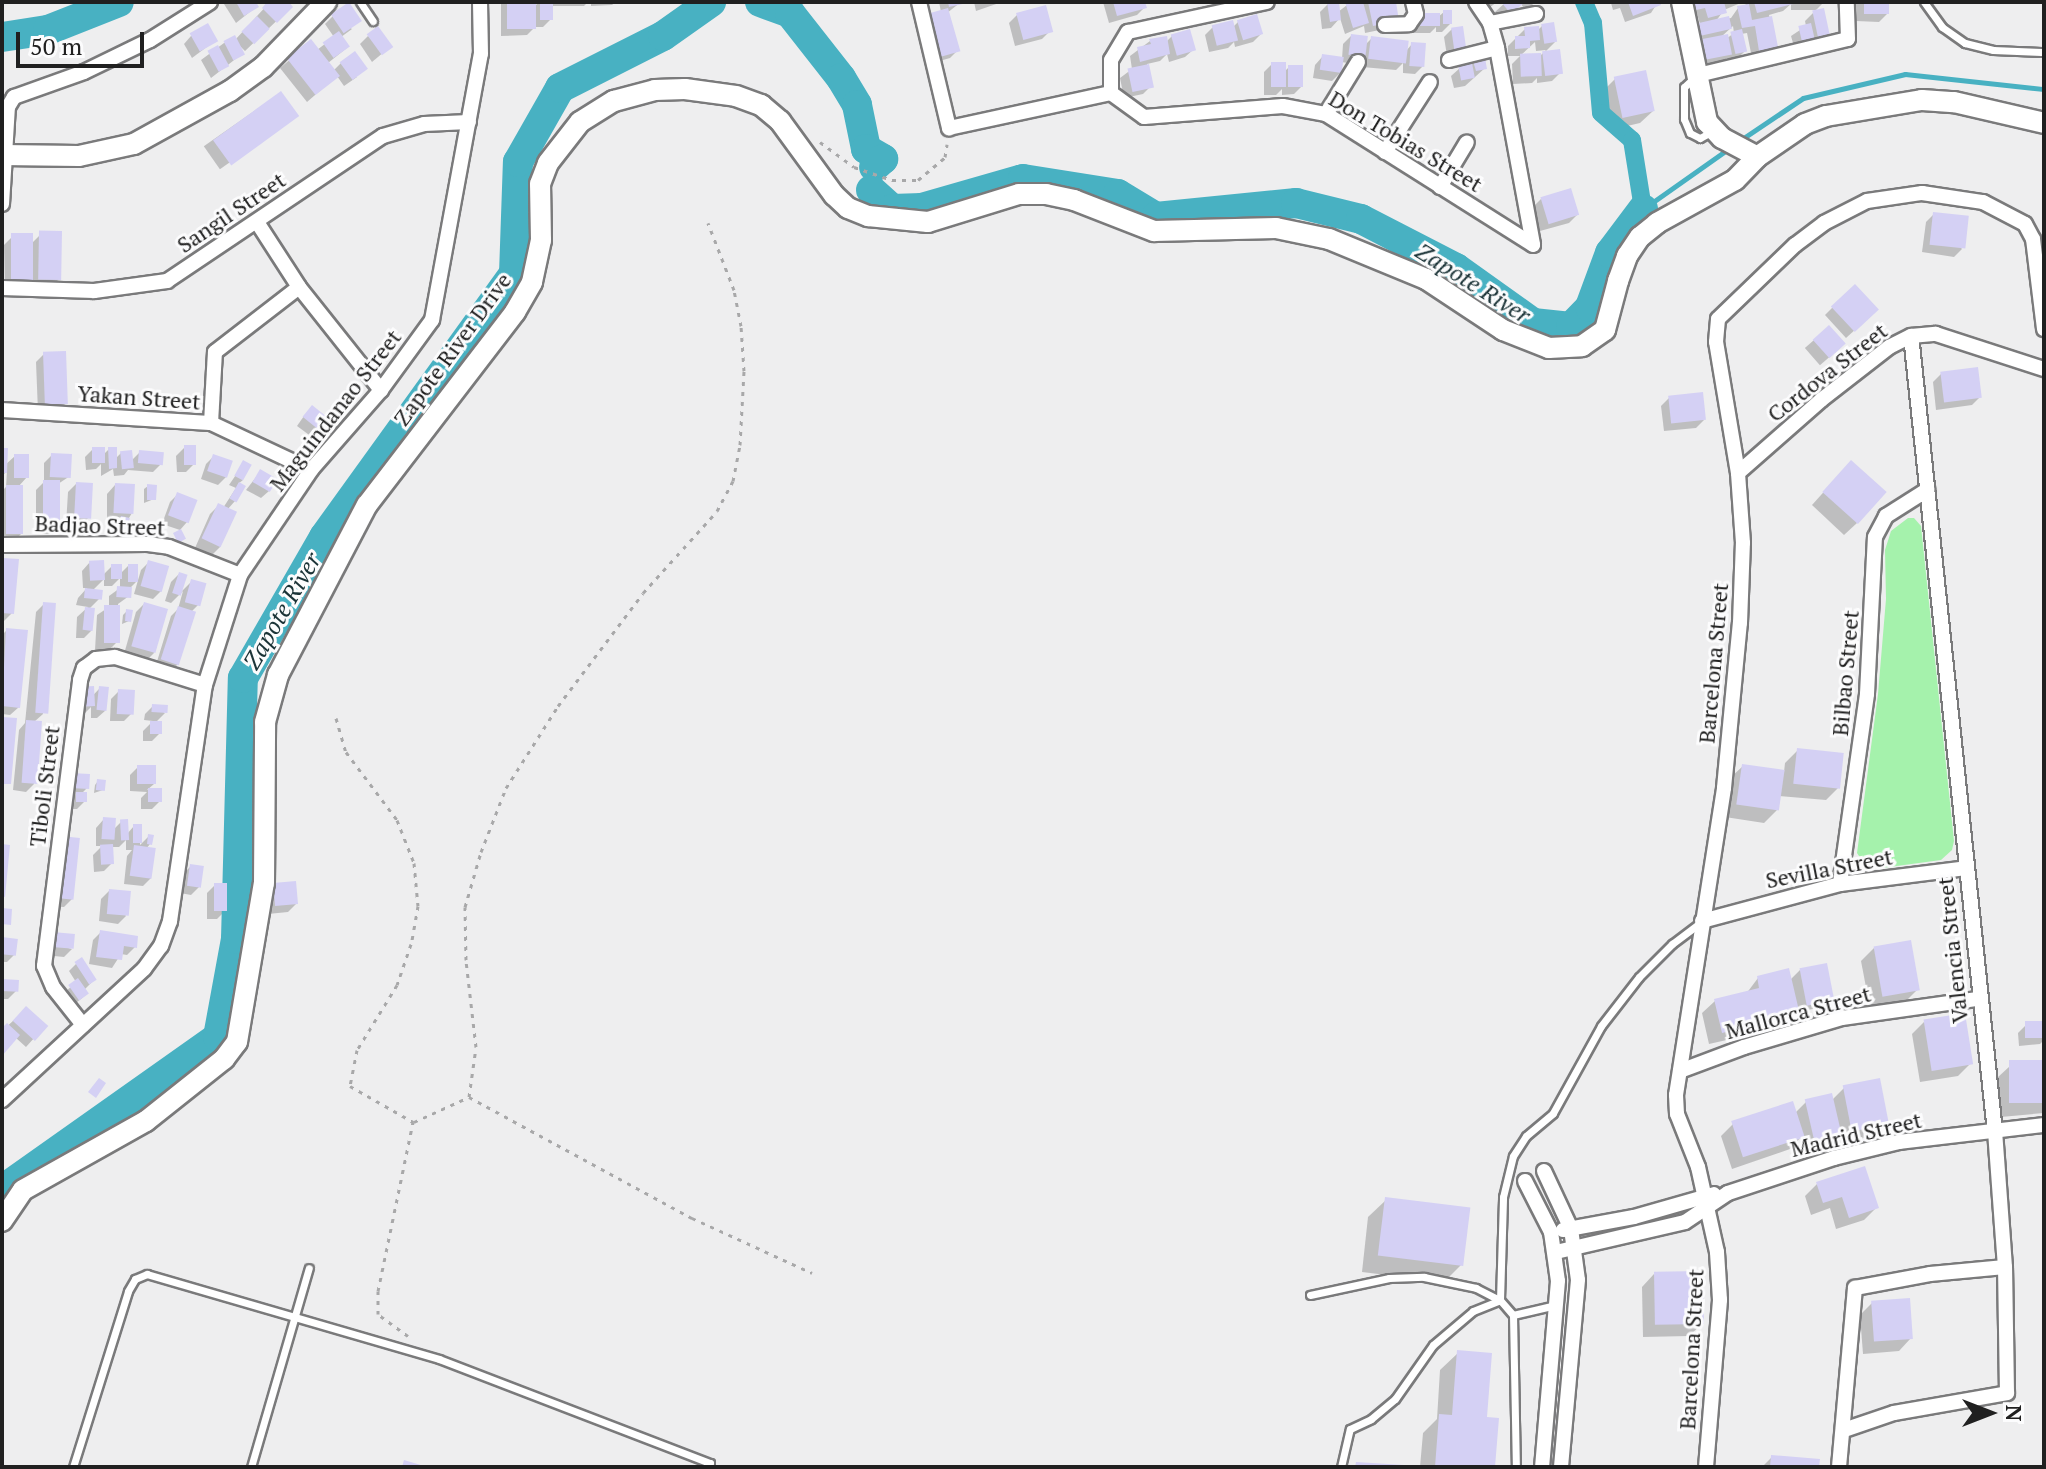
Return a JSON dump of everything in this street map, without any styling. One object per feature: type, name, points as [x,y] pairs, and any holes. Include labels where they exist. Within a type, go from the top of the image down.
[{"type":"street","points":[[2,204],[8,107],[14,97],[84,72],[150,40],[210,2]]},
{"type":"street","points":[[4,155],[79,156],[134,144],[230,91],[263,67],[326,2]]},
{"type":"street","name":"Maguindanao Street","points":[[2,1100],[144,969],[161,946],[170,921],[205,685],[240,575],[311,470],[381,390],[432,320],[481,54],[480,2]]},
{"type":"street","points":[[919,2],[949,128],[1111,93],[1111,60],[1128,32],[1267,2]]},
{"type":"street","points":[[1385,25],[1409,24],[1416,14],[1413,2]]},
{"type":"street","points":[[1449,60],[1497,48],[1490,23],[1476,2]]},
{"type":"street","points":[[1682,2],[1707,122],[1717,134],[1750,155]]},
{"type":"street","points":[[1698,75],[1848,39],[1847,2]]},
{"type":"street","points":[[1490,23],[1536,14]]},
{"type":"street","name":"Don Tobias Street","points":[[1111,93],[1144,117],[1283,106],[1326,114],[1533,245],[1497,48]]},
{"type":"street","points":[[1326,114],[1358,62]]},
{"type":"street","points":[[1385,152],[1430,82]]},
{"type":"street","name":"Zapote River Drive","points":[[2,1221],[23,1190],[49,1172],[146,1121],[224,1059],[237,1042],[264,883],[265,722],[269,695],[367,505],[515,312],[532,282],[541,240],[540,184],[548,163],[580,122],[614,101],[655,90],[685,89],[736,96],[761,105],[780,121],[834,195],[848,208],[868,216],[928,222],[1019,194],[1032,194],[1074,200],[1154,231],[1276,228],[1329,239],[1426,279],[1503,330],[1549,348],[1576,348],[1605,330],[1622,268],[1640,237],[1657,223],[1735,180],[1750,155],[1805,124],[1893,103],[1954,102],[2044,123]]},
{"type":"street","name":"Sangil Street","points":[[2,288],[94,291],[167,281],[383,136],[424,124],[469,122]]},
{"type":"street","points":[[1440,187],[1467,142]]},
{"type":"street","name":"Barcelona Street","points":[[1706,1467],[1720,1300],[1717,1252],[1705,1194],[1677,1114],[1680,1071],[1724,788],[1740,623],[1743,543],[1738,473],[1716,342],[1718,319],[1795,245],[1847,209],[1892,195],[1922,193],[1983,202],[2025,224],[2033,239],[2044,329]]},
{"type":"street","points":[[257,222],[299,287],[381,390]]},
{"type":"street","name":"Yakan Street","points":[[211,423],[215,352],[299,287]]},
{"type":"street","name":"Cordova Street","points":[[1738,473],[1821,400],[1889,347],[1911,336],[1936,334],[2044,369]]},
{"type":"street","name":"Valencia Street","points":[[1844,1430],[1894,1413],[2007,1393],[2005,1267],[1995,1132],[1978,999],[1950,684],[1911,336]]},
{"type":"street","name":"Yakan Street","points":[[2,410],[211,423],[311,470]]},
{"type":"street","name":"Bilbao Street","points":[[1840,884],[1867,694],[1875,537],[1886,516],[1927,490]]},
{"type":"street","name":"Badjao Street","points":[[2,545],[148,544],[169,547],[240,575]]},
{"type":"street","name":"Tiboli Street","points":[[83,1025],[53,987],[44,966],[84,668],[96,659],[115,657],[205,685]]},
{"type":"street","name":"Sevilla Street","points":[[1702,921],[1840,884],[1966,868]]},
{"type":"street","name":"Mallorca Street","points":[[1680,1071],[1744,1047],[1842,1018],[1978,999]]},
{"type":"street","name":"Madrid Street","points":[[1551,1232],[1634,1217],[1705,1194],[1728,1193],[1792,1171],[1899,1142],[2044,1125]]},
{"type":"street","points":[[1544,1171],[1571,1229],[1578,1280],[1561,1467]]},
{"type":"street","points":[[1525,1181],[1551,1232],[1556,1252],[1556,1305],[1542,1467]]},
{"type":"street","name":"Madrid Street","points":[[1556,1252],[1685,1222],[1709,1209],[1728,1193]]},
{"type":"street","points":[[1839,1467],[1855,1288],[1930,1274],[2005,1267]]},
{"type":"lane","points":[[360,2],[373,21]]},
{"type":"lane","points":[[1924,2],[1942,27],[1965,43],[1993,50],[2041,52]]},
{"type":"lane","points":[[1500,1300],[1503,1197],[1513,1156],[1526,1136],[1553,1113],[1601,1026],[1639,977],[1672,944],[1702,921]]},
{"type":"lane","points":[[251,1467],[309,1268]]},
{"type":"lane","points":[[73,1467],[128,1291],[139,1276],[157,1276],[439,1359],[710,1463],[709,1467]]},
{"type":"lane","points":[[1310,1295],[1389,1278],[1424,1277],[1476,1288],[1500,1300],[1513,1315],[1516,1467]]},
{"type":"lane","points":[[1341,1467],[1350,1429],[1371,1419],[1395,1399],[1433,1345],[1473,1311],[1500,1300]]},
{"type":"lane","points":[[1513,1315],[1556,1305]]},
{"type":"path","points":[[812,132],[854,167],[892,180],[918,180],[945,157],[949,128]]},
{"type":"path","points":[[469,1097],[476,1047],[466,960],[465,907],[481,852],[506,788],[558,706],[643,593],[717,511],[733,481],[740,445],[744,371],[741,326],[734,290],[708,223]]},
{"type":"path","points":[[336,718],[346,752],[397,820],[414,863],[418,906],[411,944],[397,985],[357,1050],[350,1086],[413,1122]]},
{"type":"path","points":[[413,1122],[469,1097]]},
{"type":"path","points":[[469,1097],[692,1218],[812,1273]]},
{"type":"path","points":[[413,1122],[381,1271],[378,1314],[415,1341]]},
{"type":"green space","points":[[1908,518],[1914,518],[1921,526],[1954,841],[1952,850],[1941,860],[1882,868],[1865,865],[1857,853],[1878,694],[1886,599],[1885,550],[1891,531]]},
{"type":"building","points":[[236,2],[256,2],[259,7],[244,16]]},
{"type":"building","points":[[267,2],[289,2],[293,7],[277,23],[262,8]]},
{"type":"building","points":[[349,2],[362,21],[344,33],[331,14]]},
{"type":"building","points":[[507,2],[536,2],[536,29],[507,29]]},
{"type":"building","points":[[540,2],[553,2],[553,20],[540,20]]},
{"type":"building","points":[[948,2],[967,2],[967,3],[949,7]]},
{"type":"building","points":[[1113,2],[1145,2],[1147,8],[1117,16]]},
{"type":"building","points":[[1327,2],[1339,2],[1341,20],[1330,22]]},
{"type":"building","points":[[1345,2],[1363,2],[1369,23],[1353,28]]},
{"type":"building","points":[[1368,2],[1396,2],[1399,21],[1373,26]]},
{"type":"building","points":[[1501,2],[1525,2],[1511,14]]},
{"type":"building","points":[[1628,2],[1660,2],[1661,5],[1633,16]]},
{"type":"building","points":[[1690,2],[1724,2],[1727,13],[1708,18],[1705,8],[1692,11]]},
{"type":"building","points":[[1754,2],[1796,2],[1797,3],[1757,13]]},
{"type":"building","points":[[1864,2],[1889,2],[1889,14],[1864,14]]},
{"type":"building","points":[[1749,4],[1752,20],[1772,16],[1778,47],[1759,51],[1755,26],[1742,28],[1737,6]]},
{"type":"building","points":[[1046,5],[1053,32],[1023,40],[1016,13]]},
{"type":"building","points":[[948,8],[960,51],[937,58],[925,15]]},
{"type":"building","points":[[1824,8],[1830,36],[1818,39],[1812,10]]},
{"type":"building","points":[[1443,10],[1452,10],[1452,24],[1443,24]]},
{"type":"building","points":[[1420,13],[1440,13],[1440,26],[1420,26]]},
{"type":"building","points":[[1257,14],[1263,34],[1243,40],[1237,20]]},
{"type":"building","points":[[257,16],[270,29],[254,44],[241,32]]},
{"type":"building","points":[[1729,16],[1732,29],[1700,36],[1697,23]]},
{"type":"building","points":[[1233,20],[1238,40],[1217,46],[1212,25]]},
{"type":"building","points":[[1554,22],[1557,42],[1544,44],[1541,24]]},
{"type":"building","points":[[208,23],[218,41],[200,52],[190,33]]},
{"type":"building","points":[[1811,23],[1815,40],[1802,42],[1798,26]]},
{"type":"building","points":[[378,26],[393,47],[382,55],[367,34]]},
{"type":"building","points":[[1463,26],[1467,54],[1455,55],[1451,28]]},
{"type":"building","points":[[1539,26],[1540,40],[1530,41],[1530,48],[1515,49],[1515,36],[1525,36],[1524,27]]},
{"type":"building","points":[[1190,29],[1196,50],[1177,56],[1171,35]]},
{"type":"building","points":[[1742,29],[1747,51],[1735,54],[1730,32]]},
{"type":"building","points":[[339,31],[350,47],[334,58],[323,42]]},
{"type":"building","points":[[1351,34],[1368,36],[1365,57],[1348,55]]},
{"type":"building","points":[[1728,34],[1732,55],[1706,60],[1702,39]]},
{"type":"building","points":[[235,35],[245,55],[233,61],[223,41]]},
{"type":"building","points":[[1167,36],[1170,54],[1140,62],[1137,47],[1151,44],[1149,39]]},
{"type":"building","points":[[1371,36],[1409,41],[1406,63],[1368,59]]},
{"type":"building","points":[[311,39],[340,76],[316,95],[287,58]]},
{"type":"building","points":[[1411,42],[1426,43],[1424,67],[1409,66]]},
{"type":"building","points":[[218,45],[229,66],[219,72],[207,51]]},
{"type":"building","points":[[1560,49],[1563,74],[1545,76],[1542,51]]},
{"type":"building","points":[[355,51],[368,69],[353,80],[340,62]]},
{"type":"building","points":[[1541,53],[1542,76],[1521,77],[1520,54]]},
{"type":"building","points":[[1322,54],[1344,57],[1342,73],[1320,70]]},
{"type":"building","points":[[1485,58],[1487,69],[1476,71],[1473,61]]},
{"type":"building","points":[[1271,62],[1286,62],[1286,87],[1271,87]]},
{"type":"building","points":[[1472,63],[1475,78],[1461,80],[1458,66]]},
{"type":"building","points":[[1149,64],[1154,87],[1132,92],[1127,69]]},
{"type":"building","points":[[1288,65],[1303,65],[1303,87],[1288,87]]},
{"type":"building","points":[[1646,70],[1655,111],[1622,118],[1614,77]]},
{"type":"building","points":[[281,91],[299,116],[231,165],[213,140]]},
{"type":"building","points":[[1571,188],[1579,215],[1549,224],[1540,197]]},
{"type":"building","points":[[1933,212],[1969,216],[1965,249],[1930,245]]},
{"type":"building","points":[[39,231],[62,231],[61,280],[38,280]]},
{"type":"building","points":[[11,233],[33,233],[33,282],[11,282]]},
{"type":"building","points":[[1855,284],[1879,310],[1855,332],[1831,307]]},
{"type":"building","points":[[1829,325],[1846,344],[1829,358],[1813,340]]},
{"type":"building","points":[[66,351],[68,404],[45,405],[43,352]]},
{"type":"building","points":[[1978,367],[1982,398],[1944,402],[1940,372]]},
{"type":"building","points":[[1703,392],[1706,420],[1671,424],[1668,396]]},
{"type":"building","points":[[312,405],[334,423],[324,434],[303,417]]},
{"type":"building","points":[[184,445],[196,445],[196,465],[184,465]]},
{"type":"building","points":[[92,447],[105,447],[105,463],[92,463]]},
{"type":"building","points":[[108,447],[117,447],[117,468],[109,469]]},
{"type":"building","points":[[2,448],[8,448],[7,473],[2,473]]},
{"type":"building","points":[[132,450],[134,468],[122,469],[120,451]]},
{"type":"building","points":[[139,450],[164,452],[163,465],[138,463]]},
{"type":"building","points":[[51,453],[72,454],[71,478],[50,477]]},
{"type":"building","points":[[14,454],[29,454],[29,478],[14,478]]},
{"type":"building","points":[[213,454],[233,461],[227,478],[207,471]]},
{"type":"building","points":[[243,460],[252,465],[243,481],[234,476]]},
{"type":"building","points":[[1851,460],[1887,492],[1858,524],[1822,492]]},
{"type":"building","points":[[260,469],[277,479],[270,492],[252,482]]},
{"type":"building","points":[[43,480],[60,480],[60,527],[43,527]]},
{"type":"building","points":[[76,482],[93,483],[91,519],[74,518]]},
{"type":"building","points":[[239,482],[246,486],[236,502],[230,498]]},
{"type":"building","points":[[115,483],[135,484],[133,514],[113,513]]},
{"type":"building","points":[[147,484],[157,485],[156,500],[147,500]]},
{"type":"building","points":[[6,485],[23,485],[23,534],[6,534]]},
{"type":"building","points":[[177,492],[198,500],[189,523],[168,515]]},
{"type":"building","points":[[218,503],[237,512],[221,547],[202,538]]},
{"type":"building","points":[[121,516],[130,518],[128,528],[119,526]]},
{"type":"building","points":[[76,523],[97,523],[97,533],[76,533]]},
{"type":"building","points":[[181,529],[186,539],[178,543],[173,533]]},
{"type":"building","points":[[3,558],[19,559],[14,614],[2,613]]},
{"type":"building","points":[[104,560],[105,580],[90,581],[89,561]]},
{"type":"building","points":[[148,560],[169,566],[162,592],[141,586]]},
{"type":"building","points":[[111,564],[122,564],[122,579],[111,579]]},
{"type":"building","points":[[128,564],[138,564],[138,582],[128,582]]},
{"type":"building","points":[[179,572],[188,575],[181,596],[172,593]]},
{"type":"building","points":[[191,579],[206,583],[200,606],[185,602]]},
{"type":"building","points":[[117,586],[132,587],[131,598],[116,597]]},
{"type":"building","points":[[85,588],[103,590],[102,600],[84,598]]},
{"type":"building","points":[[43,602],[56,603],[48,714],[35,713]]},
{"type":"building","points":[[144,602],[168,609],[155,653],[131,646]]},
{"type":"building","points":[[104,605],[120,605],[120,643],[104,643]]},
{"type":"building","points":[[178,606],[196,612],[179,665],[161,659]]},
{"type":"building","points":[[85,607],[95,608],[93,631],[83,630]]},
{"type":"building","points":[[126,609],[133,610],[131,622],[125,621]]},
{"type":"building","points":[[6,628],[28,630],[20,708],[2,706]]},
{"type":"building","points":[[94,686],[95,706],[82,707],[81,687]]},
{"type":"building","points":[[99,686],[109,687],[106,711],[96,710]]},
{"type":"building","points":[[118,689],[135,690],[134,715],[117,714]]},
{"type":"building","points":[[152,704],[168,705],[167,713],[151,712]]},
{"type":"building","points":[[2,717],[17,718],[11,784],[2,784]]},
{"type":"building","points":[[26,720],[42,721],[38,784],[22,783]]},
{"type":"building","points":[[150,721],[162,721],[162,734],[150,734]]},
{"type":"building","points":[[1797,748],[1844,753],[1840,789],[1793,784]]},
{"type":"building","points":[[1742,764],[1785,770],[1779,811],[1736,805]]},
{"type":"building","points":[[137,765],[156,765],[156,784],[137,784]]},
{"type":"building","points":[[71,773],[90,774],[89,789],[70,788]]},
{"type":"building","points":[[97,779],[106,780],[105,791],[96,790]]},
{"type":"building","points":[[148,788],[162,788],[162,802],[148,802]]},
{"type":"building","points":[[76,792],[87,792],[87,802],[76,802]]},
{"type":"building","points":[[103,817],[116,818],[114,840],[101,839]]},
{"type":"building","points":[[120,819],[128,819],[129,840],[121,840]]},
{"type":"building","points":[[133,824],[142,824],[142,843],[133,843]]},
{"type":"building","points":[[148,834],[154,835],[152,845],[147,844]]},
{"type":"building","points":[[61,836],[80,838],[73,900],[55,898]]},
{"type":"building","points":[[2,844],[10,845],[5,897],[2,896]]},
{"type":"building","points":[[113,844],[114,864],[101,865],[100,845]]},
{"type":"building","points":[[134,845],[156,848],[151,879],[130,876]]},
{"type":"building","points":[[190,864],[204,866],[201,888],[187,886]]},
{"type":"building","points":[[296,881],[298,904],[275,906],[273,883]]},
{"type":"building","points":[[214,883],[227,883],[227,911],[214,911]]},
{"type":"building","points":[[109,889],[131,891],[129,916],[107,914]]},
{"type":"building","points":[[2,908],[12,909],[11,925],[2,924]]},
{"type":"building","points":[[100,930],[138,936],[137,948],[124,946],[122,960],[96,957]]},
{"type":"building","points":[[53,932],[75,934],[74,949],[52,947]]},
{"type":"building","points":[[2,937],[18,939],[16,956],[2,954]]},
{"type":"building","points":[[1911,940],[1920,990],[1882,997],[1874,947]]},
{"type":"building","points":[[82,957],[97,980],[89,985],[74,962]]},
{"type":"building","points":[[1827,963],[1834,1000],[1807,1006],[1800,968]]},
{"type":"building","points":[[1789,968],[1800,1015],[1722,1033],[1714,999],[1759,988],[1757,976]]},
{"type":"building","points":[[78,978],[89,994],[79,1000],[68,985]]},
{"type":"building","points":[[2,979],[19,980],[18,992],[2,991]]},
{"type":"building","points":[[26,1006],[48,1026],[35,1041],[13,1021]]},
{"type":"building","points":[[1965,1013],[1973,1064],[1932,1071],[1924,1020]]},
{"type":"building","points":[[2025,1021],[2044,1021],[2044,1038],[2025,1038]]},
{"type":"building","points":[[7,1023],[20,1035],[2,1056],[2,1028]]},
{"type":"building","points":[[2009,1060],[2044,1060],[2044,1103],[2009,1103]]},
{"type":"building","points":[[99,1078],[106,1083],[96,1098],[88,1092]]},
{"type":"building","points":[[1880,1078],[1889,1124],[1852,1131],[1843,1085]]},
{"type":"building","points":[[1832,1093],[1842,1136],[1815,1142],[1805,1099]]},
{"type":"building","points":[[1793,1101],[1805,1137],[1743,1157],[1731,1121]]},
{"type":"building","points":[[1865,1166],[1879,1208],[1849,1218],[1842,1197],[1823,1203],[1816,1182]]},
{"type":"building","points":[[1385,1197],[1470,1207],[1463,1266],[1378,1256]]},
{"type":"building","points":[[1703,1271],[1704,1324],[1655,1325],[1654,1272]]},
{"type":"building","points":[[1910,1298],[1913,1339],[1874,1342],[1871,1301]]},
{"type":"building","points":[[1457,1350],[1492,1353],[1487,1417],[1499,1418],[1495,1467],[1435,1467],[1439,1414],[1452,1415]]},
{"type":"building","points":[[1771,1455],[1820,1459],[1819,1467],[1770,1467]]},
{"type":"building","points":[[404,1460],[424,1466],[424,1467],[402,1467]]},
{"type":"building","points":[[1356,1462],[1404,1465],[1404,1467],[1355,1467]]},
{"type":"waterway","points":[[2,37],[48,30],[119,2]]},
{"type":"waterway","name":"Zapote River","points":[[2,1190],[218,1037],[236,939],[243,678],[324,537],[514,274],[518,162],[560,88],[663,36],[711,2]]},
{"type":"waterway","points":[[760,2],[790,13],[841,78],[857,105],[866,149],[883,159],[874,167]]},
{"type":"waterway","points":[[1584,2],[1593,23],[1601,113],[1632,140],[1643,209]]},
{"type":"waterway","name":"Zapote River","points":[[1739,141],[1803,98],[1905,74],[2044,89]]},
{"type":"waterway","name":"Zapote River","points":[[1643,209],[1731,147]]},
{"type":"waterway","name":"Zapote River","points":[[871,190],[892,209],[922,208],[1023,179],[1118,194],[1156,217],[1296,203],[1361,219],[1456,268],[1533,323],[1571,327],[1590,307],[1610,253],[1643,209]]}]
